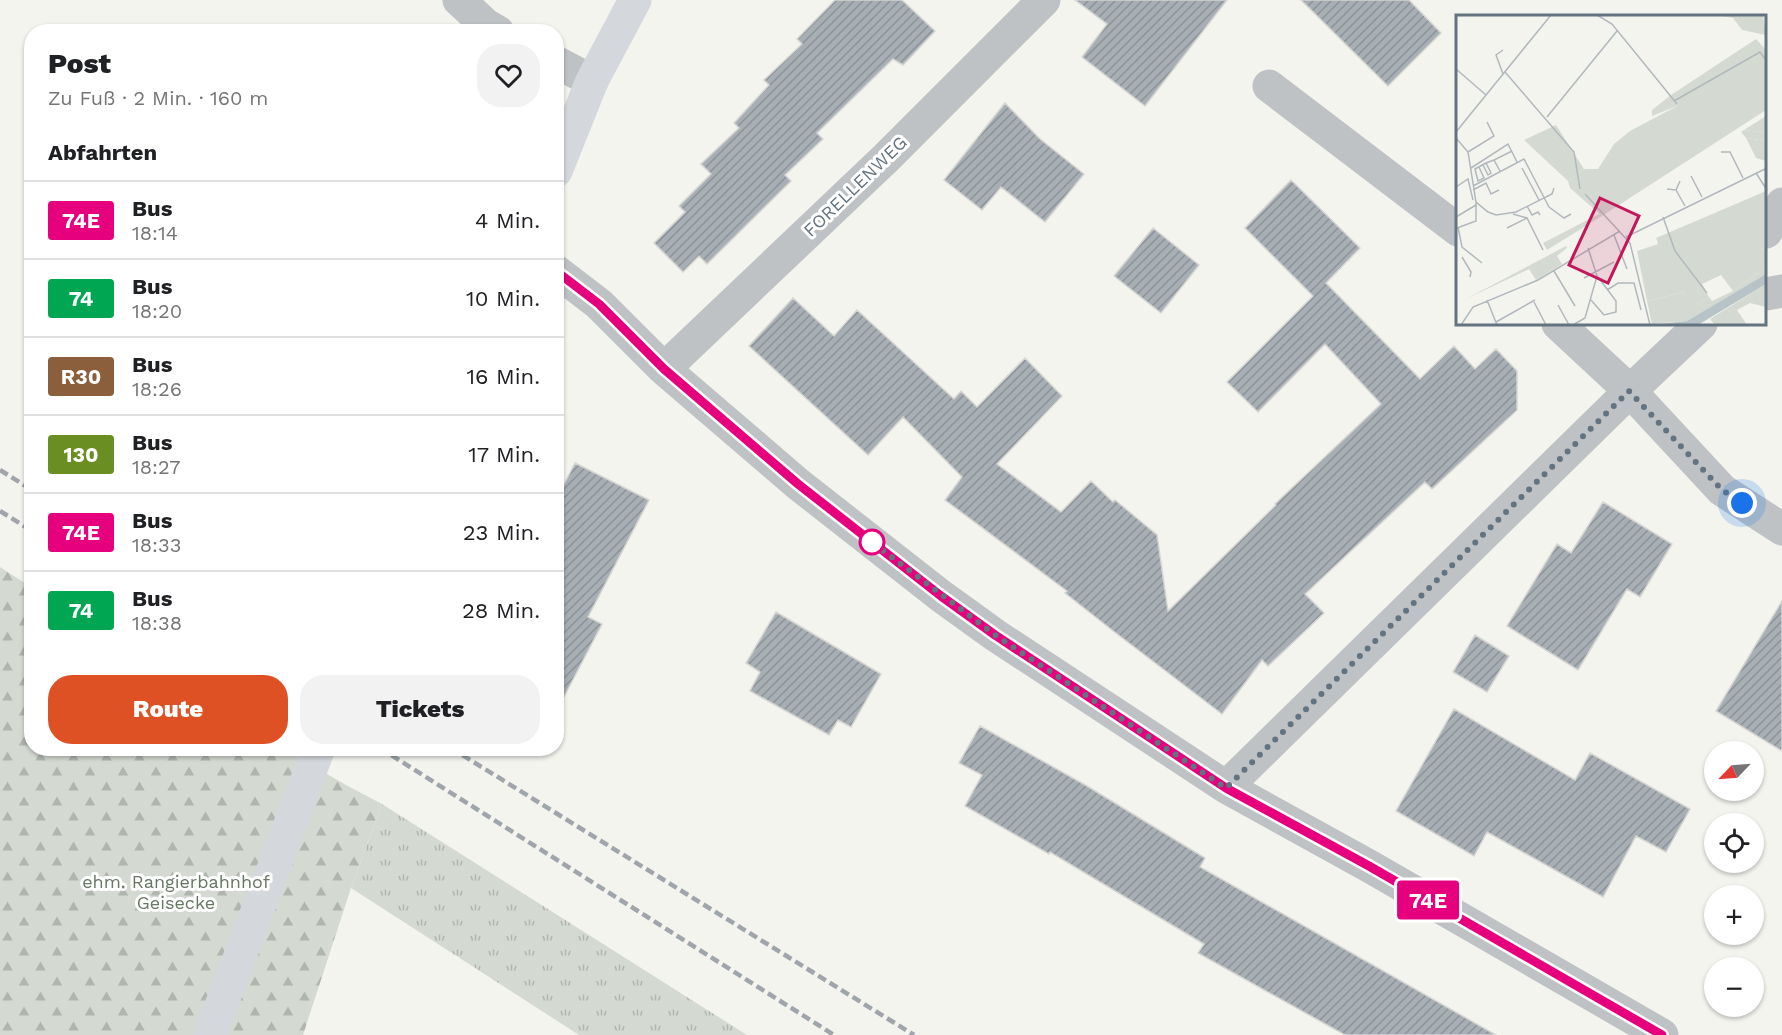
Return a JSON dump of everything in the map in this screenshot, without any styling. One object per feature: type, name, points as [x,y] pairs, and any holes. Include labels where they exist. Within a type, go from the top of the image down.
[{"type":"main road","points":[[564,151],[592,81],[635,0]]},
{"type":"main road","points":[[210,1035],[316,756]]},
{"type":"street","points":[[459,0],[485,24]]},
{"type":"street","name":"FORELLENWEG","points":[[664,369],[886,158],[1044,0]]},
{"type":"street","points":[[564,66],[592,81]]},
{"type":"street","points":[[1269,86],[1456,228]]},
{"type":"street","points":[[1767,230],[1782,204]]},
{"type":"street","points":[[564,278],[599,304],[664,369],[798,484],[941,596],[995,635],[1226,788],[1369,866],[1662,1035]]},
{"type":"street","points":[[1767,294],[1782,291]]},
{"type":"street","points":[[1560,326],[1629,391],[1722,490],[1782,529]]},
{"type":"street","points":[[1226,788],[1629,391],[1699,326]]},
{"type":"green space","name":"ehm. Rangierbahnhof Geisecke","points":[[0,567],[24,582],[24,756],[296,756],[382,804],[351,888],[303,1035],[0,1035]]},
{"type":"green space","points":[[382,804],[747,1035],[579,1035],[351,888]]},
{"type":"building","points":[[835,0],[902,0],[935,31],[903,65],[893,59],[817,133],[823,139],[785,175],[791,181],[707,264],[699,256],[683,272],[654,243],[685,212],[679,206],[711,174],[701,164],[739,128],[734,123],[769,85],[764,80],[802,44],[797,39]]},
{"type":"building","points":[[1075,0],[1227,0],[1145,106],[1082,57],[1107,24]]},
{"type":"building","points":[[1301,0],[1409,0],[1441,33],[1388,86]]},
{"type":"building","points":[[1005,103],[1040,139],[1084,174],[1045,222],[1001,187],[982,210],[944,180]]},
{"type":"building","points":[[1291,180],[1360,248],[1326,283],[1420,379],[1454,346],[1475,369],[1496,349],[1517,371],[1517,410],[1432,489],[1425,482],[1305,594],[1324,613],[1268,666],[1262,660],[1222,714],[1065,593],[1067,591],[945,500],[962,477],[903,417],[868,455],[749,346],[793,298],[834,336],[857,310],[954,399],[961,391],[977,407],[1025,358],[1062,396],[997,464],[1061,512],[1091,481],[1113,502],[1115,500],[1157,535],[1168,611],[1275,504],[1381,404],[1325,344],[1258,412],[1227,382],[1313,296],[1245,228]]},
{"type":"building","points":[[1153,228],[1199,265],[1161,313],[1114,276]]},
{"type":"building","points":[[575,463],[649,500],[588,617],[602,624],[564,697],[564,484]]},
{"type":"building","points":[[1603,502],[1672,544],[1640,597],[1627,589],[1578,670],[1507,626],[1557,544],[1571,553]]},
{"type":"building","points":[[1782,601],[1782,751],[1716,711]]},
{"type":"building","points":[[776,612],[881,674],[851,727],[838,720],[829,735],[750,691],[760,672],[746,663]]},
{"type":"building","points":[[1475,635],[1509,656],[1487,692],[1453,672]]},
{"type":"building","points":[[1454,709],[1575,780],[1590,753],[1690,809],[1666,852],[1636,836],[1603,897],[1487,832],[1474,856],[1396,811]]},
{"type":"building","points":[[980,726],[1087,786],[1205,858],[1200,867],[1496,1035],[1345,1035],[1198,953],[1204,944],[1050,852],[1049,854],[965,806],[982,775],[959,763]]},
{"type":"railway","points":[[0,470],[24,485]]},
{"type":"railway","points":[[0,511],[24,526]]},
{"type":"railway","points":[[393,756],[834,1035]]},
{"type":"railway","points":[[464,756],[914,1035]]},
{"type":"bus line","name":"74E","points":[[564,275],[599,304],[664,369],[798,484],[941,596],[995,635],[1226,788],[1369,866],[1662,1035]]},
{"type":"route","points":[[872,542],[869,540],[995,635],[1226,788],[1629,391],[1722,490],[1742,503]]}]
